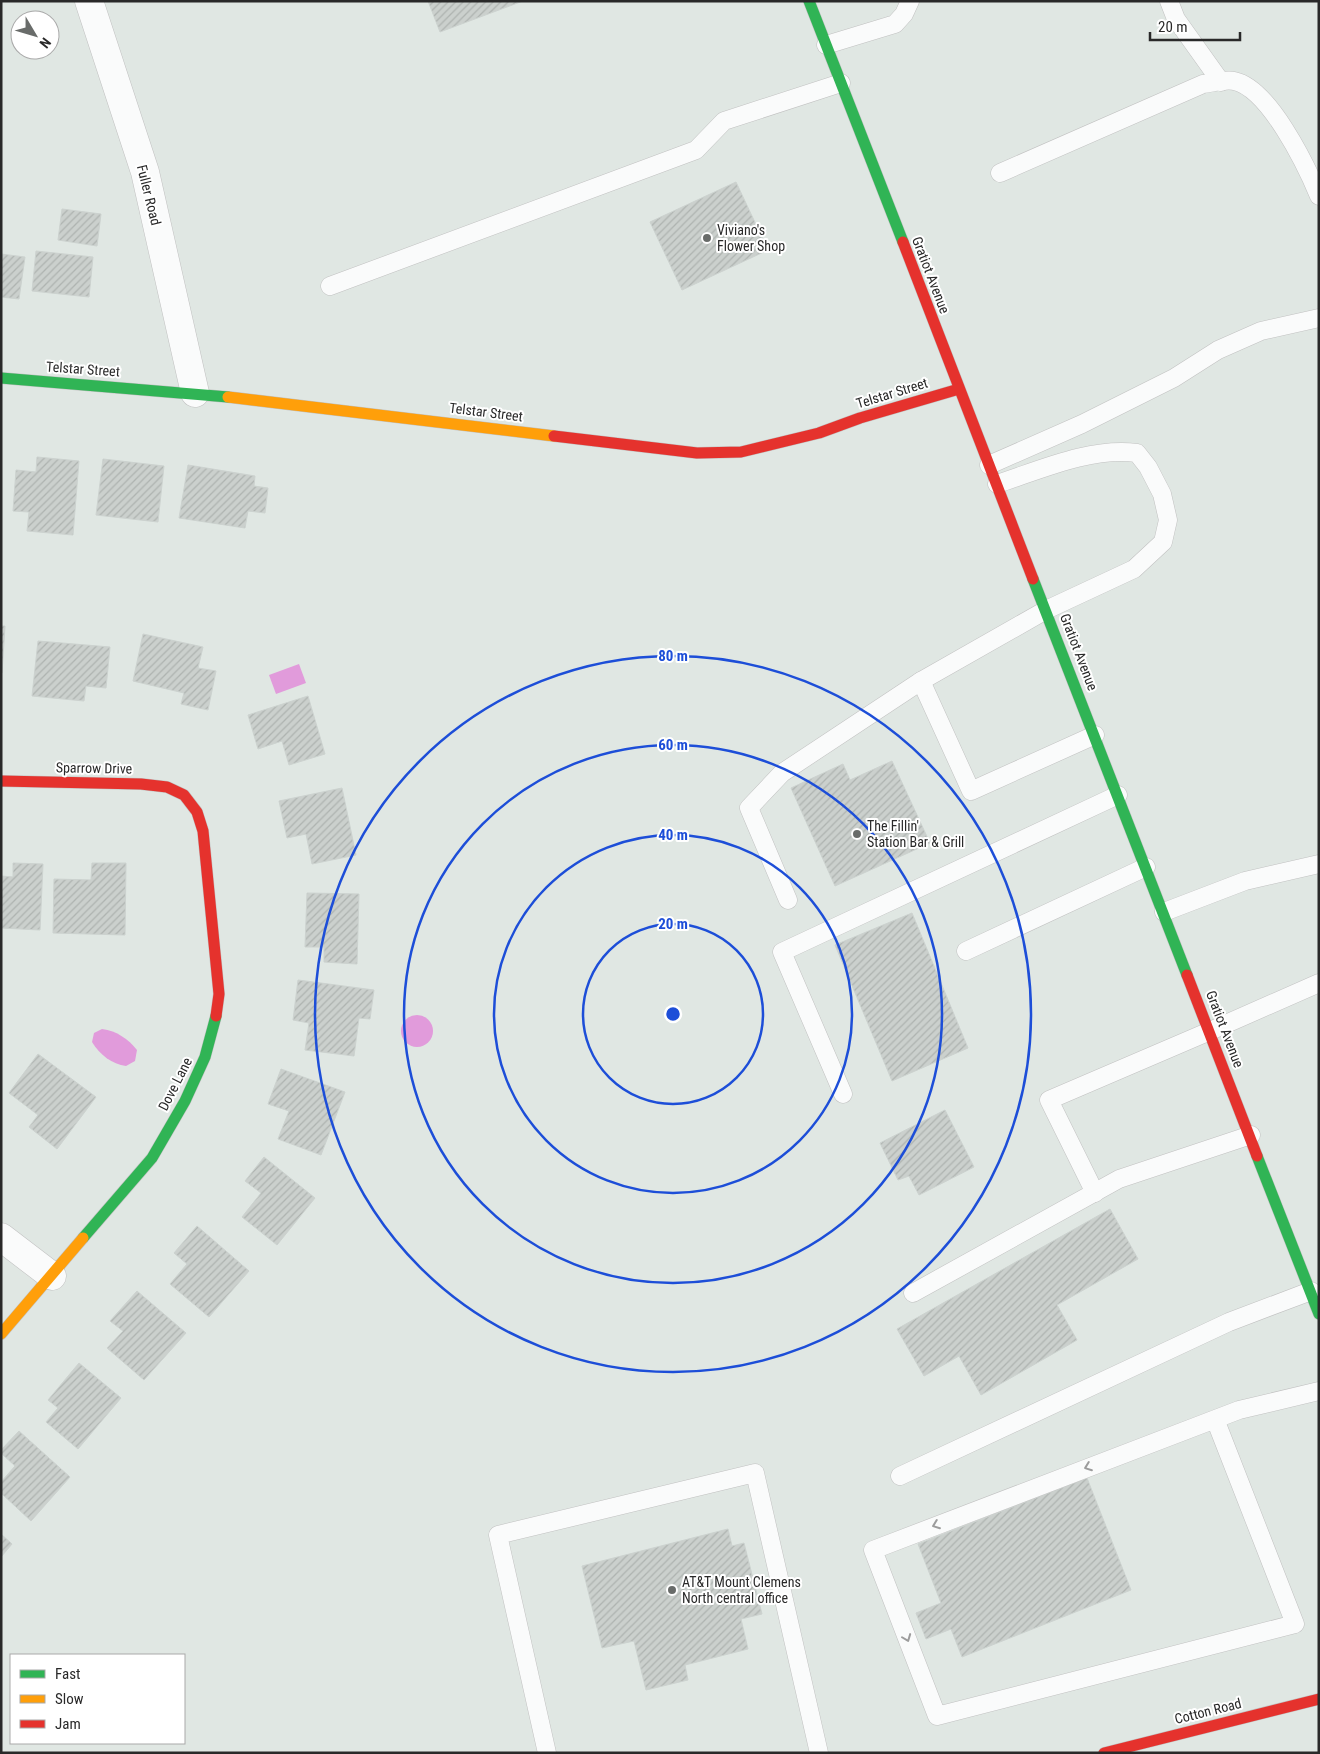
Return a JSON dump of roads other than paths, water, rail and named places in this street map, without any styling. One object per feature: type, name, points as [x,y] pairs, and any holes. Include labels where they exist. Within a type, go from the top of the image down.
[{"type":"street","name":"Fuller Road","points":[[89,1],[145,172],[195,392]]},
{"type":"street","name":"Gratiot Avenue","points":[[809,1],[1210,1032],[1312,1283],[1319,1314]]},
{"type":"street","name":"Telstar Street","points":[[1,378],[195,392],[696,453],[741,452],[774,444],[819,433],[860,418],[959,389]]},
{"type":"street","name":"Sparrow Drive","points":[[1,781],[141,784],[167,787],[184,795]]},
{"type":"street","name":"Dove Lane","points":[[1,1334],[152,1158],[185,1102],[205,1057],[213,1029],[219,994],[203,831],[198,812],[184,795]]},
{"type":"street","points":[[1,1237],[52,1276]]},
{"type":"street","name":"Cotton Road","points":[[1104,1753],[1319,1699]]},
{"type":"lane","points":[[826,45],[895,24],[904,14],[910,1]]},
{"type":"lane","points":[[1169,1],[1176,19],[1220,82]]},
{"type":"lane","points":[[1000,173],[1203,84],[1233,81],[1252,89],[1278,118],[1309,173],[1319,196]]},
{"type":"lane","points":[[330,286],[696,150],[724,121],[841,83]]},
{"type":"lane","points":[[989,465],[1082,424],[1174,378],[1226,346],[1261,331],[1319,318]]},
{"type":"lane","points":[[788,900],[749,808],[782,773],[920,681],[1046,610],[1134,569],[1163,542],[1168,520],[1162,494],[1148,467],[1136,453],[1119,451],[1085,456],[997,484]]},
{"type":"lane","points":[[920,681],[970,791],[1095,735]]},
{"type":"lane","points":[[843,1094],[782,952],[1118,795]]},
{"type":"lane","points":[[1164,912],[1245,881],[1319,864]]},
{"type":"lane","points":[[966,950],[1146,867]]},
{"type":"lane","points":[[1095,1193],[1049,1100],[1210,1032],[1319,983]]},
{"type":"lane","points":[[913,1293],[1119,1180],[1251,1136]]},
{"type":"lane","points":[[900,1476],[1312,1283]]},
{"type":"lane","points":[[1215,1419],[1295,1624],[937,1716],[872,1550],[1215,1419],[1240,1410],[1319,1391]]},
{"type":"lane","points":[[547,1753],[498,1535],[755,1473],[819,1753]]},
{"type":"place","name":"Viviano's Flower Shop","points":[[707,238]]},
{"type":"place","name":"The Fillin' Station Bar & Grill","points":[[857,834]]},
{"type":"place","name":"AT&T Mount Clemens North central office","points":[[672,1590]]}]
